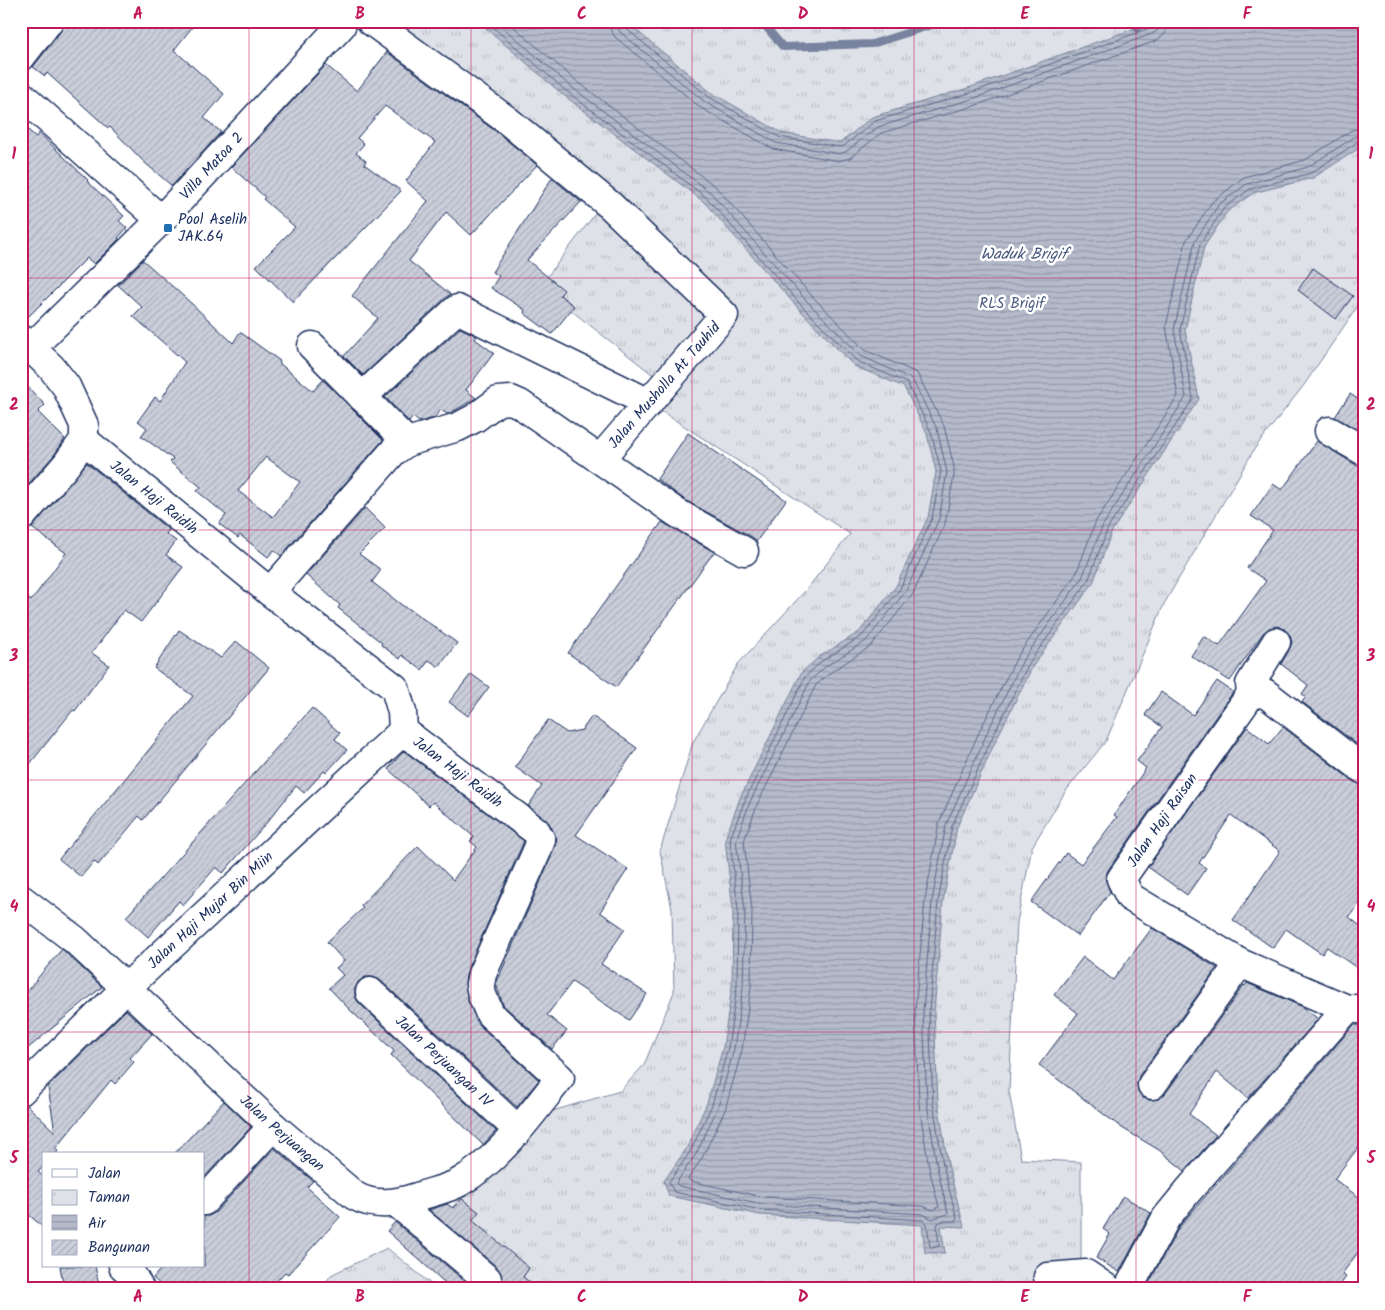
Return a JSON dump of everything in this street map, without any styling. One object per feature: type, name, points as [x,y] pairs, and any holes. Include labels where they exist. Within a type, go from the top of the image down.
[{"type":"street","points":[[21,57],[49,21]]},
{"type":"street","name":"Villa Matoa 2","points":[[27,343],[161,220],[341,26],[343,21]]},
{"type":"street","name":"Jalan Musholla At Tauhid","points":[[270,592],[393,452],[407,442],[458,427],[475,418],[498,401],[511,400],[520,404],[600,460],[724,315],[611,206],[508,120],[371,21]]},
{"type":"street","points":[[21,95],[161,220]]},
{"type":"street","points":[[362,397],[457,310],[649,403]]},
{"type":"street","points":[[21,518],[66,465],[84,440],[84,425],[66,386],[51,367],[27,343]]},
{"type":"street","points":[[312,346],[407,442]]},
{"type":"street","points":[[1329,431],[1364,451]]},
{"type":"street","name":"Jalan Haji Raidih","points":[[84,440],[270,592],[394,688],[402,712],[403,731],[533,828],[540,840],[537,851],[482,974],[480,984],[482,995],[490,1014],[560,1078]]},
{"type":"street","points":[[600,460],[677,513],[744,552]]},
{"type":"street","points":[[1276,642],[1250,684],[1251,694],[1265,693],[1364,770]]},
{"type":"street","name":"Jalan Haji Raisan","points":[[1251,694],[1121,879],[1130,897],[1240,963],[1356,1009]]},
{"type":"street","name":"Jalan Haji Mujar Bin Miin","points":[[21,1091],[128,987],[403,731]]},
{"type":"street","name":"Jalan Perjuangan","points":[[21,899],[75,940],[128,987],[273,1126],[355,1196],[364,1201],[397,1204],[460,1182],[509,1141],[560,1078]]},
{"type":"street","points":[[1152,1085],[1240,963]]},
{"type":"street","name":"Jalan Perjuangan IV","points":[[370,992],[518,1130]]},
{"type":"street","points":[[1128,1289],[1166,1218],[1188,1191],[1356,1009]]},
{"type":"street","points":[[205,1200],[273,1126]]},
{"type":"street","points":[[397,1204],[487,1279]]},
{"type":"street","points":[[125,1268],[131,1273],[140,1289]]},
{"type":"street","points":[[1048,1277],[1086,1274],[1108,1289]]},
{"type":"green space","name":"RLS Brigif","points":[[391,21],[784,21],[846,31],[875,21],[1364,21],[1364,297],[1304,385],[1255,448],[1164,604],[1106,741],[1065,792],[1032,847],[1017,922],[1009,1091],[1021,1159],[1081,1162],[1081,1259],[1073,1289],[535,1289],[453,1206],[549,1112],[620,1091],[644,1065],[674,992],[672,909],[660,851],[693,742],[738,664],[806,590],[850,534],[661,411],[671,389],[540,286],[608,197]]},
{"type":"green space","points":[[387,1248],[437,1289],[321,1289],[331,1275]]},
{"type":"water","name":"Waduk Brigif","points":[[478,21],[625,21],[712,93],[782,133],[840,143],[872,117],[968,88],[1155,21],[1364,21],[1364,145],[1313,178],[1253,193],[1227,212],[1204,247],[1185,330],[1199,399],[1112,531],[1093,583],[1033,666],[997,738],[957,827],[943,902],[934,1012],[938,1102],[948,1164],[964,1227],[941,1226],[945,1253],[925,1253],[922,1225],[760,1215],[669,1196],[664,1181],[686,1149],[707,1103],[723,1047],[732,986],[733,910],[725,839],[740,798],[801,673],[819,657],[859,632],[896,586],[928,517],[936,472],[927,434],[904,387],[854,366],[798,308],[704,202],[562,94]]},
{"type":"building","points":[[64,21],[94,21],[105,30],[112,21],[197,21],[174,50],[224,94],[204,118],[221,132],[172,186],[144,162],[110,127],[108,128],[47,73],[45,76],[33,67],[61,31]]},
{"type":"building","points":[[387,52],[498,133],[537,165],[471,235],[446,212],[409,261],[450,294],[363,375],[344,356],[378,318],[352,296],[428,201],[406,181],[435,142],[385,106],[357,138],[364,144],[356,153],[366,161],[364,164],[401,191],[293,302],[256,266],[295,227],[231,167],[326,65],[357,91]]},
{"type":"building","points":[[21,124],[36,137],[39,133],[88,180],[124,216],[119,221],[127,228],[119,239],[94,264],[87,258],[21,324]]},
{"type":"building","points":[[552,178],[581,202],[527,260],[564,290],[560,295],[574,306],[552,334],[524,313],[525,310],[491,288],[499,276],[492,272]]},
{"type":"building","points":[[143,260],[233,343],[240,332],[280,361],[279,363],[313,391],[323,380],[383,440],[281,556],[274,550],[268,557],[240,535],[238,538],[219,524],[226,515],[197,491],[201,487],[170,462],[173,459],[141,436],[147,428],[138,421],[155,397],[160,401],[185,362],[133,316],[142,307],[118,285]],"holes":[[[266,457],[300,482],[273,517],[238,491]]]},
{"type":"building","points":[[1313,268],[1353,296],[1336,319],[1298,290]]},
{"type":"building","points":[[460,328],[477,336],[475,339],[494,353],[466,390],[476,398],[447,414],[441,410],[434,418],[419,422],[413,417],[409,422],[385,397]]},
{"type":"building","points":[[21,380],[45,405],[38,412],[65,439],[54,455],[21,493]]},
{"type":"building","points":[[1350,394],[1364,403],[1364,433],[1335,417]]},
{"type":"building","points":[[688,433],[786,500],[756,542],[752,537],[685,500],[657,479]]},
{"type":"building","points":[[1317,441],[1356,465],[1364,467],[1364,737],[1358,745],[1302,702],[1306,697],[1302,694],[1308,685],[1281,664],[1292,643],[1290,635],[1284,629],[1277,626],[1269,628],[1263,633],[1230,681],[1191,656],[1204,636],[1219,646],[1266,581],[1247,568],[1273,530],[1251,516],[1273,484],[1282,490]]},
{"type":"building","points":[[87,463],[169,530],[166,534],[176,541],[166,555],[183,567],[141,622],[124,610],[92,653],[109,665],[75,711],[73,710],[21,775],[21,591],[31,601],[66,553],[32,528]]},
{"type":"building","points":[[365,508],[385,528],[359,554],[381,570],[372,582],[407,609],[457,643],[439,667],[429,660],[422,670],[402,655],[400,659],[338,608],[340,605],[306,575]]},
{"type":"building","points":[[662,522],[714,552],[616,687],[568,653]]},
{"type":"building","points":[[179,630],[221,658],[236,641],[269,668],[143,820],[139,816],[98,865],[94,861],[81,877],[59,859],[193,696],[154,668]]},
{"type":"building","points":[[471,674],[489,687],[468,716],[449,702]]},
{"type":"building","points":[[1217,681],[1233,692],[1108,870],[1105,878],[1110,892],[1078,936],[1031,902],[1066,853],[1081,864],[1117,817],[1114,815],[1146,768],[1137,761],[1162,727],[1145,715],[1161,692],[1193,715]]},
{"type":"building","points":[[312,708],[340,733],[335,739],[347,750],[304,793],[296,786],[223,873],[216,867],[183,905],[179,901],[148,937],[126,917]]},
{"type":"building","points":[[592,716],[637,748],[576,835],[628,869],[600,912],[625,929],[601,964],[647,994],[629,1020],[572,982],[547,1015],[567,1031],[552,1049],[503,1005],[496,984],[557,839],[549,823],[528,806],[542,786],[515,767],[548,720],[567,733],[582,730]]},
{"type":"building","points":[[1247,727],[1269,744],[1283,727],[1354,782],[1364,785],[1364,897],[1349,917],[1364,929],[1364,973],[1327,947],[1322,954],[1286,929],[1273,948],[1233,920],[1280,851],[1231,815],[1199,863],[1206,868],[1187,895],[1148,867]]},
{"type":"building","points":[[404,751],[524,841],[468,968],[465,981],[468,1001],[479,1025],[539,1080],[517,1107],[380,980],[373,977],[365,977],[358,982],[355,989],[355,997],[359,1003],[496,1131],[483,1145],[391,1055],[394,1051],[329,988],[343,975],[336,968],[344,961],[327,942],[363,908],[361,905],[418,846],[453,880],[477,847],[470,841],[474,837],[433,802],[429,806],[388,769]]},
{"type":"building","points":[[1152,928],[1217,968],[1139,1076],[1137,1083],[1138,1091],[1143,1098],[1150,1100],[1158,1099],[1165,1094],[1247,983],[1303,1007],[1318,1019],[1248,1098],[1217,1072],[1189,1114],[1216,1135],[1185,1171],[1159,1150],[1122,1128],[1039,1065],[1078,1013],[1054,995],[1083,957],[1113,980]]},
{"type":"building","points":[[62,949],[102,987],[21,1054],[21,998]]},
{"type":"building","points":[[126,1010],[152,1034],[130,1058],[134,1062],[115,1084],[111,1080],[55,1149],[57,1152],[42,1152],[42,1168],[38,1172],[42,1175],[42,1226],[21,1208],[21,1106],[27,1105],[55,1132],[48,1087]]},
{"type":"building","points":[[1354,1025],[1364,1025],[1364,1140],[1334,1179],[1364,1201],[1364,1244],[1342,1274],[1346,1277],[1337,1289],[1163,1289],[1149,1283],[1179,1227]]},
{"type":"building","points":[[224,1101],[251,1127],[205,1177],[205,1152],[176,1152]]},
{"type":"building","points":[[274,1148],[313,1181],[307,1187],[340,1217],[288,1274],[285,1272],[269,1289],[165,1289],[153,1278],[161,1268],[205,1268],[205,1216],[216,1212]]},
{"type":"building","points":[[1123,1196],[1151,1213],[1119,1272],[1096,1258],[1110,1234],[1103,1229]]},
{"type":"building","points":[[462,1199],[479,1212],[472,1220],[529,1268],[523,1277],[538,1289],[499,1289],[502,1281],[501,1273],[497,1267],[429,1210],[447,1204],[453,1208]]},
{"type":"building","points":[[395,1222],[474,1289],[452,1289],[387,1231]]},
{"type":"building","points":[[60,1268],[95,1268],[100,1289],[64,1289]]},
{"type":"waterway","points":[[761,21],[783,47],[872,44],[944,21]]},
{"type":"waterway","points":[[1134,21],[1137,28]]},
{"type":"place","name":"Pool Aselih JAK.64","points":[[168,228]]}]
